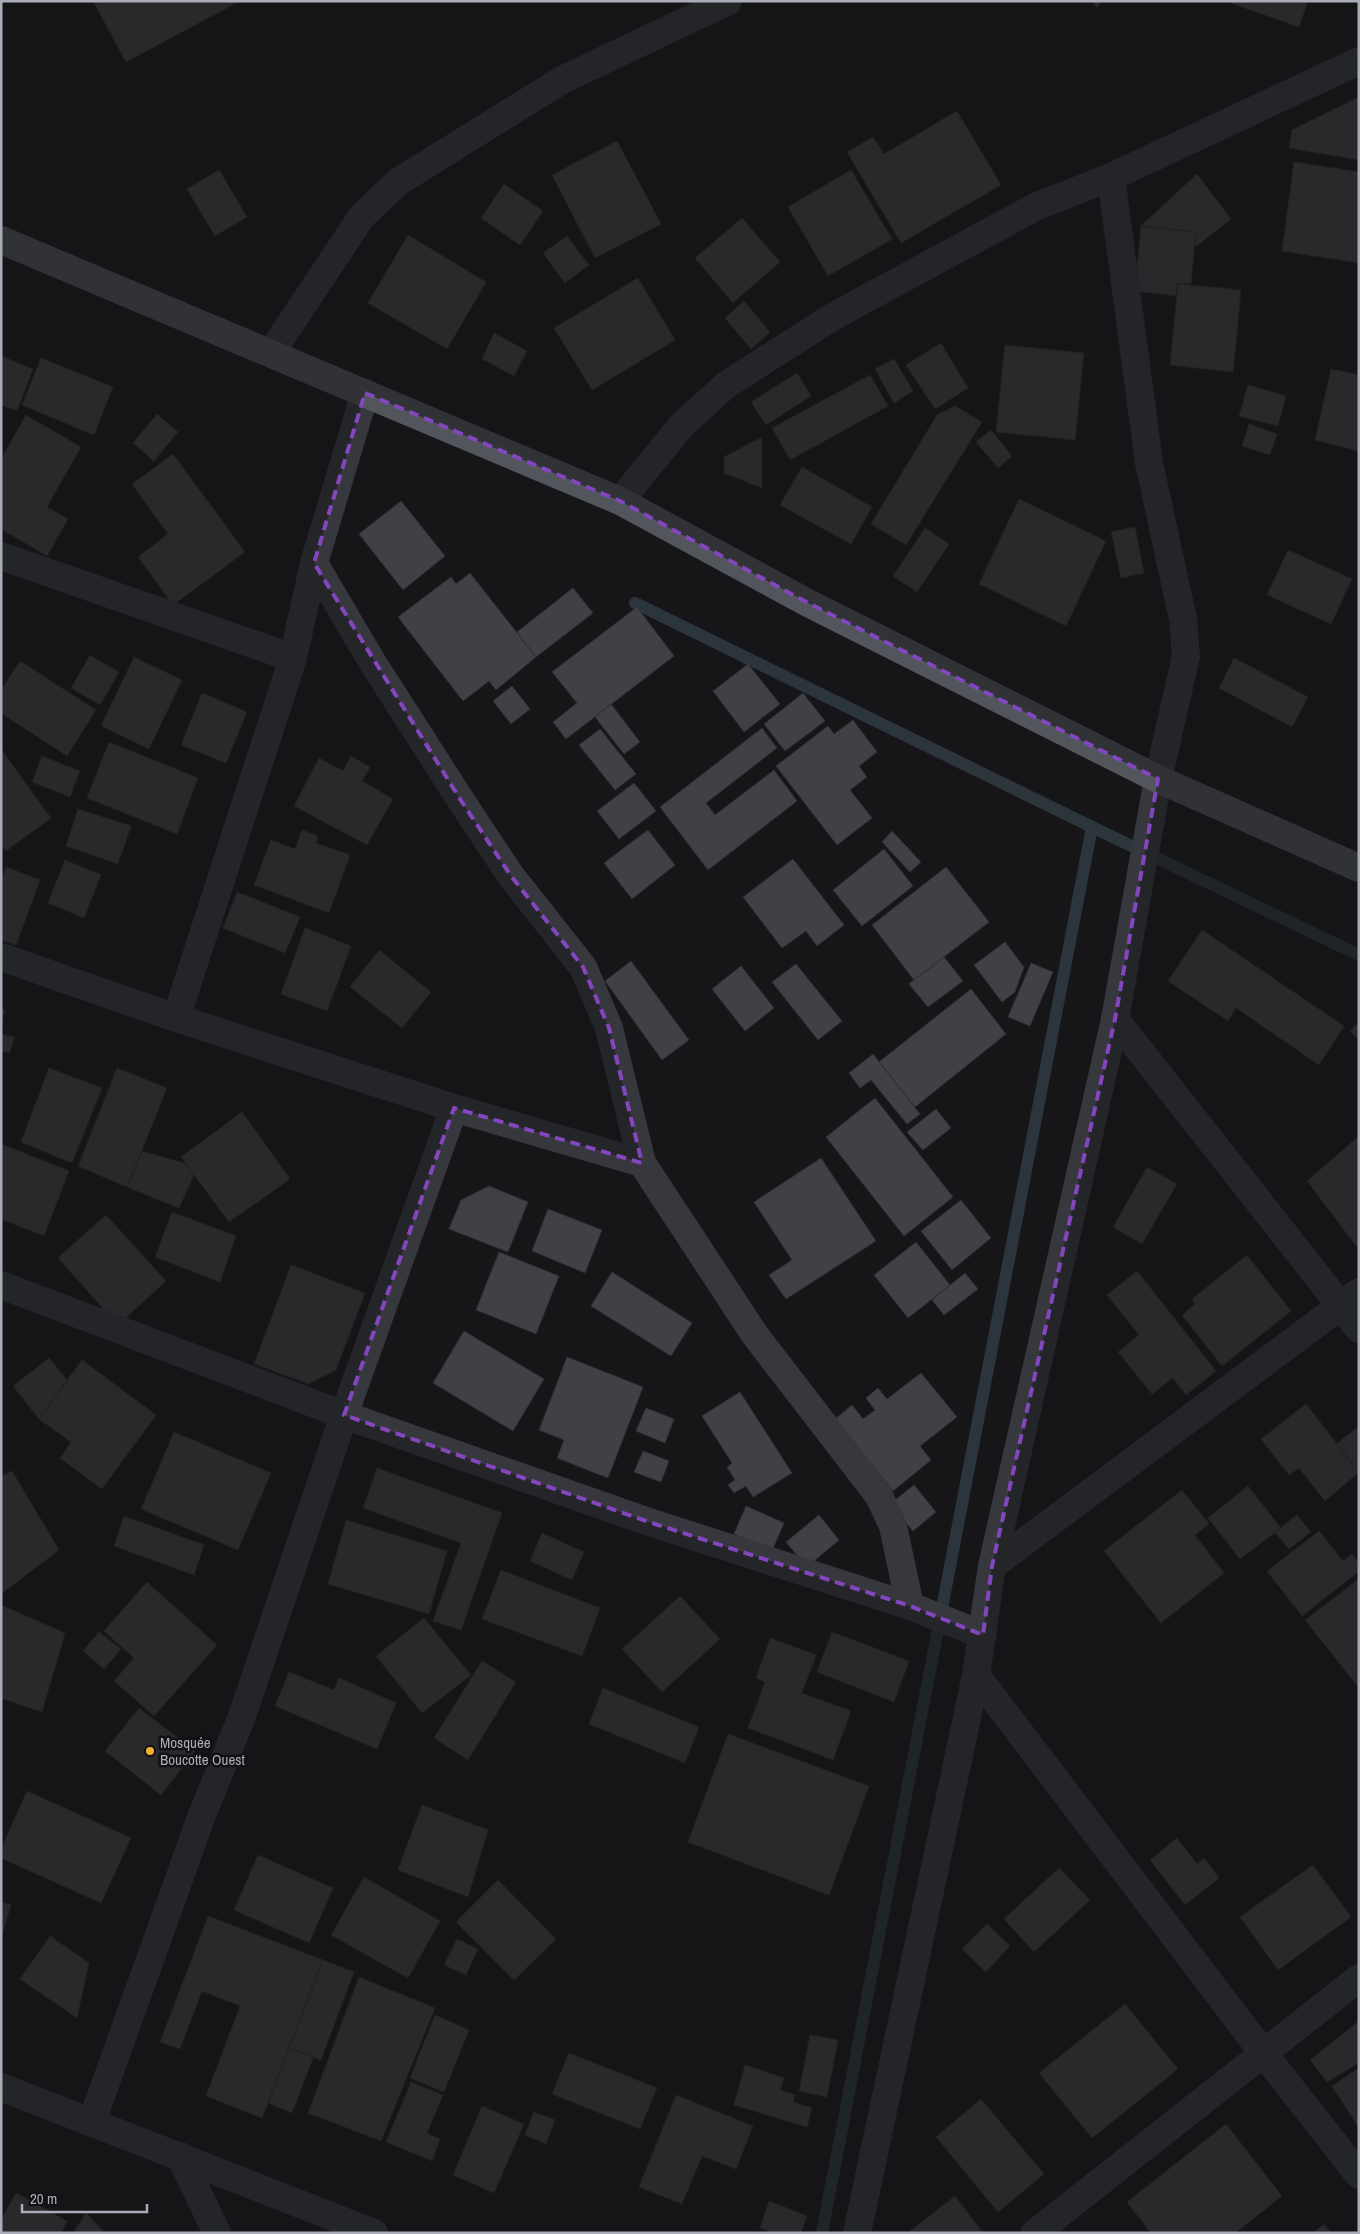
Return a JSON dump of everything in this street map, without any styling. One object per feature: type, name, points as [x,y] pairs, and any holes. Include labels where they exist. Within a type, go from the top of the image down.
[{"type":"main road","points":[[1,240],[620,501],[808,603],[1158,779],[1359,868]]},
{"type":"street","points":[[270,353],[362,216],[398,182],[562,80],[728,1]]},
{"type":"street","points":[[620,501],[682,425],[726,385],[834,316],[1035,207],[1111,177],[1359,61]]},
{"type":"street","points":[[857,2233],[976,1675],[992,1566],[1115,1019],[1158,779],[1186,656],[1183,619],[1150,463],[1111,177]]},
{"type":"street","points":[[176,1018],[293,658],[314,563],[364,393]]},
{"type":"street","points":[[1,556],[293,658]]},
{"type":"street","points":[[314,563],[370,660],[465,807],[511,876],[583,967],[609,1028],[642,1162],[755,1335],[879,1496],[893,1526],[910,1606]]},
{"type":"street","points":[[1,957],[176,1018],[454,1108],[642,1162]]},
{"type":"street","points":[[1115,1019],[1350,1299],[1359,1329]]},
{"type":"street","points":[[92,2122],[202,1816],[241,1719],[344,1415],[454,1108]]},
{"type":"street","points":[[1,1285],[344,1415],[650,1522],[910,1606],[983,1635]]},
{"type":"street","points":[[992,1566],[1350,1299]]},
{"type":"street","points":[[976,1675],[1264,2054],[1359,2175]]},
{"type":"street","points":[[1035,2233],[1359,1978]]},
{"type":"street","points":[[1,2087],[374,2233]]},
{"type":"street","points":[[180,2156],[217,2233]]},
{"type":"highlighted area","points":[[365,393],[620,501],[808,603],[1158,779],[1115,1019],[992,1566],[983,1635],[910,1606],[649,1522],[344,1415],[454,1108],[642,1163],[609,1028],[583,967],[511,876],[460,799],[314,563]]},
{"type":"building","points":[[93,1],[240,1],[126,62]]},
{"type":"building","points":[[1091,1],[1102,1],[1097,7]]},
{"type":"building","points":[[1225,1],[1308,1],[1299,27]]},
{"type":"building","points":[[1359,97],[1359,160],[1289,148],[1292,130]]},
{"type":"building","points":[[957,111],[1001,185],[901,243],[847,152],[873,137],[884,154]]},
{"type":"building","points":[[617,141],[661,224],[595,258],[552,175]]},
{"type":"building","points":[[1294,162],[1359,172],[1359,263],[1282,251]]},
{"type":"building","points":[[219,170],[247,217],[215,236],[187,189]]},
{"type":"building","points":[[851,170],[892,239],[828,276],[788,207]]},
{"type":"building","points":[[1197,174],[1231,219],[1195,247],[1196,232],[1141,226]]},
{"type":"building","points":[[504,184],[543,211],[520,245],[481,218]]},
{"type":"building","points":[[742,218],[780,262],[733,303],[695,258]]},
{"type":"building","points":[[1141,226],[1196,232],[1191,284],[1177,283],[1176,296],[1135,291]]},
{"type":"building","points":[[408,235],[486,282],[447,349],[368,303]]},
{"type":"building","points":[[567,236],[589,265],[565,283],[543,253]]},
{"type":"building","points":[[638,278],[675,340],[592,390],[554,328]]},
{"type":"building","points":[[1178,284],[1241,290],[1233,372],[1170,365]]},
{"type":"building","points":[[744,301],[770,332],[751,349],[725,318]]},
{"type":"building","points":[[494,333],[527,351],[514,376],[482,359]]},
{"type":"building","points":[[941,343],[968,388],[935,409],[906,365]]},
{"type":"building","points":[[1005,345],[1084,353],[1075,440],[996,432]]},
{"type":"building","points":[[1,356],[33,369],[17,411],[1,405]]},
{"type":"building","points":[[41,358],[113,387],[94,435],[22,405]]},
{"type":"building","points":[[894,359],[913,391],[894,403],[875,369]]},
{"type":"building","points":[[1331,369],[1359,375],[1359,451],[1315,440]]},
{"type":"building","points":[[797,373],[811,396],[766,425],[751,402]]},
{"type":"building","points":[[870,375],[888,406],[790,460],[772,428]]},
{"type":"building","points":[[1248,385],[1286,396],[1278,426],[1239,416]]},
{"type":"building","points":[[955,406],[982,422],[906,545],[871,524],[937,415]]},
{"type":"building","points":[[157,414],[178,432],[154,461],[133,443]]},
{"type":"building","points":[[26,415],[81,447],[47,507],[68,519],[47,556],[1,529],[1,459]]},
{"type":"building","points":[[1249,424],[1277,434],[1270,455],[1242,446]]},
{"type":"building","points":[[991,430],[1012,456],[998,468],[976,442]]},
{"type":"building","points":[[762,437],[762,488],[724,473],[724,457]]},
{"type":"building","points":[[173,454],[245,552],[173,605],[138,557],[168,534],[132,484]]},
{"type":"building","points":[[802,467],[872,507],[851,544],[780,505]]},
{"type":"building","points":[[1019,499],[1106,541],[1066,626],[979,584]]},
{"type":"building","points":[[401,501],[445,556],[403,590],[359,534]]},
{"type":"building","points":[[1135,527],[1144,573],[1121,578],[1111,532]]},
{"type":"building","points":[[925,528],[949,544],[917,592],[893,576]]},
{"type":"building","points":[[1288,550],[1352,579],[1331,624],[1267,595]]},
{"type":"building","points":[[470,573],[536,657],[496,690],[489,681],[463,701],[398,617],[451,577],[456,584]]},
{"type":"building","points":[[573,588],[593,613],[536,657],[517,632]]},
{"type":"building","points":[[637,607],[674,656],[566,739],[553,722],[577,703],[552,672]]},
{"type":"building","points":[[90,655],[119,672],[100,705],[71,688]]},
{"type":"building","points":[[134,657],[182,680],[149,749],[101,726]]},
{"type":"building","points":[[1234,658],[1308,697],[1292,727],[1219,688]]},
{"type":"building","points":[[20,661],[96,710],[67,756],[1,713],[1,690]]},
{"type":"building","points":[[748,664],[780,704],[744,732],[713,691]]},
{"type":"building","points":[[512,686],[530,709],[511,724],[493,701]]},
{"type":"building","points":[[202,693],[247,712],[226,763],[181,745]]},
{"type":"building","points":[[803,693],[825,721],[785,751],[764,724]]},
{"type":"building","points":[[611,704],[640,742],[624,754],[595,717]]},
{"type":"building","points":[[853,720],[877,752],[859,766],[867,777],[850,790],[872,818],[837,845],[776,766],[828,726],[834,734]]},
{"type":"building","points":[[762,728],[777,748],[706,803],[715,815],[774,770],[797,801],[708,870],[660,807]]},
{"type":"building","points":[[600,729],[636,774],[615,790],[579,745]]},
{"type":"building","points":[[109,742],[198,778],[177,834],[87,798]]},
{"type":"building","points":[[1,749],[51,818],[6,851],[1,845]]},
{"type":"building","points":[[42,756],[80,771],[70,797],[32,782]]},
{"type":"building","points":[[351,756],[370,767],[362,781],[393,799],[367,845],[294,806],[319,758],[343,771]]},
{"type":"building","points":[[634,783],[656,811],[619,839],[597,811]]},
{"type":"building","points":[[78,809],[131,826],[118,864],[66,846]]},
{"type":"building","points":[[302,830],[318,836],[316,843],[350,855],[329,913],[254,885],[271,840],[295,849]]},
{"type":"building","points":[[648,830],[675,865],[632,899],[604,863]]},
{"type":"building","points":[[892,831],[921,862],[910,872],[882,842]]},
{"type":"building","points":[[884,849],[913,886],[862,926],[833,890]]},
{"type":"building","points":[[793,859],[844,925],[817,946],[806,931],[782,948],[743,897]]},
{"type":"building","points":[[65,860],[101,875],[84,918],[48,903]]},
{"type":"building","points":[[6,867],[40,880],[16,945],[1,940],[1,881]]},
{"type":"building","points":[[946,867],[989,922],[914,980],[872,925]]},
{"type":"building","points":[[237,892],[300,917],[285,953],[223,928]]},
{"type":"building","points":[[305,928],[351,946],[327,1011],[281,994]]},
{"type":"building","points":[[1202,930],[1344,1026],[1319,1065],[1236,1008],[1228,1021],[1168,981]]},
{"type":"building","points":[[1005,942],[1024,967],[1015,992],[1002,1002],[974,965]]},
{"type":"building","points":[[379,950],[431,992],[402,1028],[350,987]]},
{"type":"building","points":[[944,957],[963,981],[928,1007],[909,984]]},
{"type":"building","points":[[631,961],[689,1040],[662,1060],[605,981]]},
{"type":"building","points":[[1031,963],[1053,972],[1030,1026],[1008,1017]]},
{"type":"building","points":[[796,964],[842,1021],[818,1040],[772,982]]},
{"type":"building","points":[[741,966],[774,1008],[745,1031],[712,989]]},
{"type":"building","points":[[971,989],[1006,1034],[915,1107],[879,1062]]},
{"type":"building","points":[[1,1010],[5,1010],[1,1025]]},
{"type":"building","points":[[1359,1022],[1359,1040],[1350,1031]]},
{"type":"building","points":[[1,1034],[15,1037],[9,1053],[1,1051]]},
{"type":"building","points":[[873,1054],[920,1114],[907,1124],[871,1080],[860,1088],[849,1073]]},
{"type":"building","points":[[49,1068],[102,1088],[72,1163],[21,1142]]},
{"type":"building","points":[[117,1068],[167,1088],[127,1187],[78,1166]]},
{"type":"building","points":[[875,1098],[953,1197],[904,1236],[826,1137]]},
{"type":"building","points":[[936,1109],[951,1128],[923,1150],[907,1132]]},
{"type":"building","points":[[242,1112],[290,1179],[229,1222],[181,1157]]},
{"type":"building","points":[[1359,1136],[1359,1246],[1357,1247],[1307,1181]]},
{"type":"building","points":[[1,1144],[69,1171],[44,1236],[1,1219]]},
{"type":"building","points":[[142,1151],[187,1164],[194,1175],[179,1208],[127,1187]]},
{"type":"building","points":[[821,1158],[876,1241],[786,1299],[769,1275],[792,1260],[754,1202]]},
{"type":"building","points":[[1147,1167],[1177,1184],[1142,1244],[1113,1227]]},
{"type":"building","points":[[489,1186],[528,1202],[508,1252],[449,1229],[461,1200]]},
{"type":"building","points":[[961,1200],[991,1238],[952,1270],[921,1231]]},
{"type":"building","points":[[548,1209],[602,1230],[585,1273],[532,1251]]},
{"type":"building","points":[[172,1212],[236,1236],[220,1282],[155,1257]]},
{"type":"building","points":[[106,1215],[166,1281],[118,1325],[58,1258]]},
{"type":"building","points":[[916,1242],[950,1285],[908,1318],[874,1275]]},
{"type":"building","points":[[499,1252],[559,1276],[536,1334],[476,1310]]},
{"type":"building","points":[[1247,1255],[1291,1311],[1222,1366],[1182,1315],[1195,1304],[1192,1299]]},
{"type":"building","points":[[291,1265],[365,1293],[336,1370],[309,1384],[254,1364]]},
{"type":"building","points":[[1137,1271],[1216,1371],[1186,1395],[1173,1378],[1152,1394],[1118,1352],[1139,1335],[1107,1295]]},
{"type":"building","points":[[612,1272],[692,1323],[671,1356],[591,1306]]},
{"type":"building","points":[[965,1273],[978,1289],[944,1315],[932,1300]]},
{"type":"building","points":[[464,1331],[544,1379],[513,1431],[433,1383]]},
{"type":"building","points":[[567,1357],[643,1387],[608,1478],[557,1458],[564,1440],[539,1430]]},
{"type":"building","points":[[49,1358],[67,1380],[39,1419],[13,1386]]},
{"type":"building","points":[[82,1360],[156,1415],[102,1489],[60,1458],[71,1442],[39,1419]]},
{"type":"building","points":[[921,1373],[957,1417],[920,1446],[931,1460],[893,1491],[835,1419],[852,1405],[863,1419],[875,1410],[866,1398],[878,1388],[887,1399]]},
{"type":"building","points":[[740,1392],[792,1473],[753,1497],[746,1486],[734,1493],[728,1485],[735,1480],[727,1467],[732,1463],[702,1416]]},
{"type":"building","points":[[1306,1404],[1359,1472],[1325,1501],[1299,1468],[1289,1475],[1261,1439]]},
{"type":"building","points":[[646,1408],[674,1419],[665,1443],[636,1431]]},
{"type":"building","points":[[1357,1428],[1359,1430],[1359,1472],[1336,1444]]},
{"type":"building","points":[[174,1432],[271,1473],[238,1550],[141,1509]]},
{"type":"building","points":[[643,1451],[669,1461],[661,1482],[634,1472]]},
{"type":"building","points":[[377,1468],[502,1513],[461,1630],[433,1621],[461,1543],[363,1508]]},
{"type":"building","points":[[12,1471],[59,1550],[1,1594],[1,1476]]},
{"type":"building","points":[[914,1485],[936,1512],[913,1531],[890,1504]]},
{"type":"building","points":[[1248,1486],[1281,1528],[1240,1559],[1208,1518]]},
{"type":"building","points":[[1182,1490],[1209,1524],[1195,1535],[1224,1573],[1161,1623],[1104,1551]]},
{"type":"building","points":[[746,1506],[784,1523],[772,1551],[734,1534]]},
{"type":"building","points":[[819,1515],[839,1540],[807,1567],[786,1542]]},
{"type":"building","points":[[1297,1515],[1311,1532],[1289,1549],[1275,1532]]},
{"type":"building","points":[[124,1516],[204,1545],[194,1575],[114,1546]]},
{"type":"building","points":[[346,1520],[447,1551],[429,1614],[328,1584]]},
{"type":"building","points":[[1319,1531],[1343,1561],[1352,1554],[1359,1563],[1359,1571],[1302,1616],[1267,1571]]},
{"type":"building","points":[[542,1533],[584,1552],[572,1580],[530,1561]]},
{"type":"building","points":[[501,1570],[600,1608],[582,1656],[482,1619]]},
{"type":"building","points":[[1359,1579],[1359,1688],[1305,1620]]},
{"type":"building","points":[[147,1582],[217,1645],[154,1716],[114,1681],[134,1658],[104,1631]]},
{"type":"building","points":[[680,1596],[720,1639],[662,1692],[622,1649]]},
{"type":"building","points":[[1,1605],[65,1633],[42,1712],[1,1698]]},
{"type":"building","points":[[424,1618],[471,1675],[422,1713],[376,1656]]},
{"type":"building","points":[[99,1632],[121,1649],[104,1669],[83,1651]]},
{"type":"building","points":[[832,1632],[909,1661],[894,1702],[817,1672]]},
{"type":"building","points":[[770,1638],[816,1655],[802,1693],[851,1711],[833,1760],[748,1728],[765,1682],[756,1678]]},
{"type":"building","points":[[482,1661],[516,1682],[468,1760],[434,1738]]},
{"type":"building","points":[[289,1672],[334,1690],[339,1678],[396,1703],[377,1749],[275,1706]]},
{"type":"building","points":[[603,1688],[699,1727],[685,1763],[589,1724]]},
{"type":"building","name":"Mosquée Boucotte Ouest","points":[[139,1708],[195,1751],[161,1795],[105,1751]]},
{"type":"building","points":[[728,1734],[869,1786],[829,1895],[688,1842]]},
{"type":"building","points":[[27,1791],[131,1838],[101,1903],[1,1858],[1,1849]]},
{"type":"building","points":[[422,1805],[488,1830],[468,1897],[398,1870]]},
{"type":"building","points":[[1177,1838],[1197,1864],[1204,1858],[1219,1878],[1185,1905],[1150,1860]]},
{"type":"building","points":[[258,1855],[333,1888],[309,1943],[234,1910]]},
{"type":"building","points":[[1313,1865],[1351,1917],[1278,1970],[1240,1917]]},
{"type":"building","points":[[1059,1868],[1090,1900],[1034,1952],[1004,1919]]},
{"type":"building","points":[[364,1877],[440,1921],[408,1978],[331,1935]]},
{"type":"building","points":[[498,1880],[556,1939],[514,1980],[456,1922]]},
{"type":"building","points":[[1,1902],[11,1905],[1,1938]]},
{"type":"building","points":[[208,1916],[323,1960],[262,2118],[206,2096],[240,2006],[202,1991],[180,2049],[160,2042]]},
{"type":"building","points":[[987,1924],[1010,1946],[986,1972],[962,1949]]},
{"type":"building","points":[[50,1936],[89,1963],[77,2018],[20,1979]]},
{"type":"building","points":[[457,1939],[478,1949],[466,1975],[444,1965]]},
{"type":"building","points":[[323,1960],[354,1972],[321,2060],[289,2048]]},
{"type":"building","points":[[359,1977],[435,2008],[381,2141],[308,2113]]},
{"type":"building","points":[[1125,2004],[1178,2069],[1092,2138],[1039,2073]]},
{"type":"building","points":[[435,2015],[469,2030],[444,2092],[410,2078]]},
{"type":"building","points":[[1359,2021],[1359,2063],[1327,2082],[1310,2060]]},
{"type":"building","points":[[810,2035],[838,2040],[827,2097],[799,2091]]},
{"type":"building","points":[[289,2048],[314,2056],[292,2113],[268,2103]]},
{"type":"building","points":[[569,2053],[657,2088],[640,2129],[552,2094]]},
{"type":"building","points":[[745,2065],[784,2078],[780,2090],[795,2095],[793,2102],[812,2108],[807,2127],[734,2105]]},
{"type":"building","points":[[1359,2068],[1359,2128],[1332,2086]]},
{"type":"building","points":[[411,2082],[443,2095],[427,2133],[440,2139],[432,2161],[386,2142]]},
{"type":"building","points":[[676,2095],[753,2126],[736,2169],[702,2156],[682,2204],[639,2187]]},
{"type":"building","points":[[981,2099],[1044,2174],[998,2212],[936,2137]]},
{"type":"building","points":[[482,2106],[524,2124],[494,2193],[453,2175]]},
{"type":"building","points":[[534,2112],[555,2120],[546,2144],[525,2135]]},
{"type":"building","points":[[1226,2124],[1282,2196],[1235,2233],[1151,2233],[1127,2202]]},
{"type":"building","points":[[16,2193],[67,2221],[61,2233],[1,2233],[1,2220]]},
{"type":"building","points":[[955,2196],[983,2233],[911,2233],[910,2231]]},
{"type":"building","points":[[769,2201],[807,2216],[801,2233],[773,2233],[760,2228]]},
{"type":"building","points":[[86,2213],[105,2233],[73,2233]]},
{"type":"building","points":[[1324,2224],[1331,2233],[1313,2233]]},
{"type":"waterway","points":[[635,603],[1092,827],[1359,955]]},
{"type":"waterway","points":[[822,2233],[1092,827]]},
{"type":"place","name":"Mosquée Boucotte Ouest","points":[[150,1751]]}]
